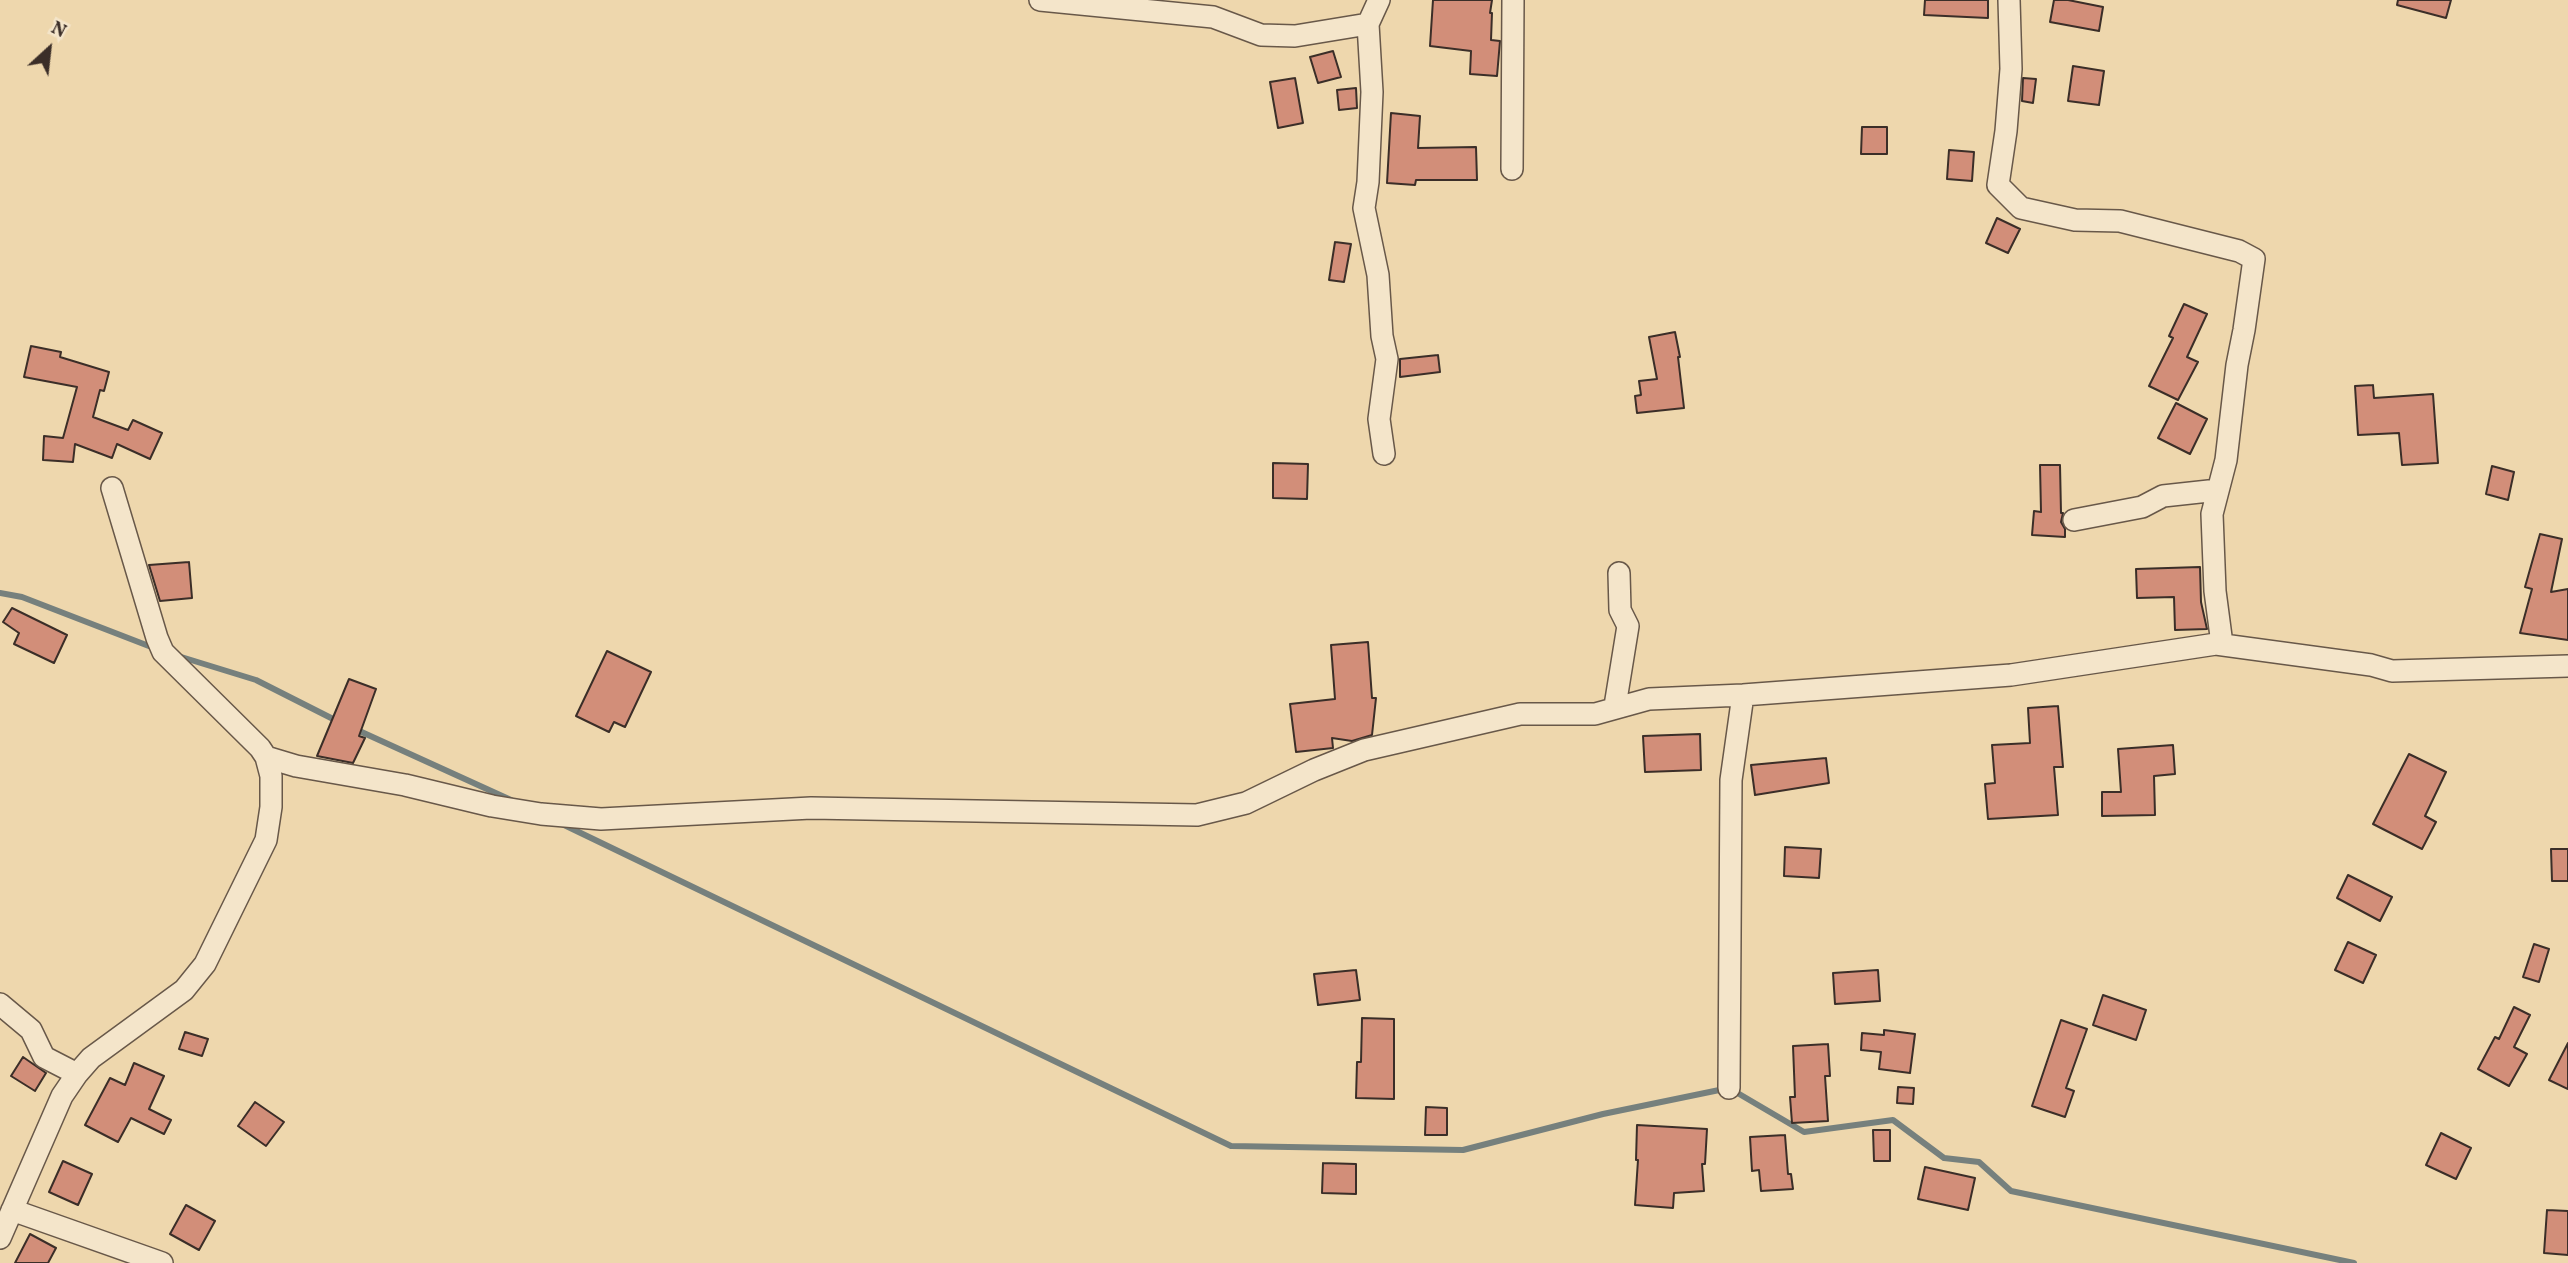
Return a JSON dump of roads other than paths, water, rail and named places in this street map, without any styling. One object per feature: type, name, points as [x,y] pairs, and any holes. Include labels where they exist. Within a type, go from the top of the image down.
[{"type":"street","points":[[1040,0],[1213,17],[1261,35],[1295,36],[1368,24]]},
{"type":"street","points":[[1379,0],[1368,24],[1372,92],[1368,181],[1364,208],[1378,275],[1382,335],[1387,359],[1379,419],[1384,454]]},
{"type":"street","points":[[1513,0],[1513,169]]},
{"type":"street","points":[[2009,0],[2011,69],[1998,185],[2021,208],[2075,220],[2120,221],[2239,251],[2254,259],[2236,365],[2226,460],[2212,513],[2215,591],[2222,644]]},
{"type":"street","points":[[0,1238],[62,1096],[77,1074],[91,1058],[184,990],[205,964],[266,840],[271,807],[271,776],[266,757],[225,710],[163,652],[112,488]]},
{"type":"street","points":[[2074,520],[2143,507],[2163,496],[2218,491]]},
{"type":"street","points":[[1615,706],[1628,625],[1620,610],[1619,573]]},
{"type":"street","points":[[266,757],[492,806],[541,814],[601,819],[811,808],[1197,815],[1246,803],[1314,770],[1364,750],[1520,714],[1595,714],[1615,706],[1649,699],[1743,695],[2011,675],[2222,644],[2392,671],[2568,666]]},
{"type":"street","points":[[1730,1088],[1731,780],[1743,695]]},
{"type":"street","points":[[0,1004],[30,1030],[44,1057],[77,1074]]},
{"type":"street","points":[[12,1210],[162,1263]]},
{"type":"waterway","points":[[0,593],[22,597],[154,648]]},
{"type":"waterway","points":[[178,656],[256,680],[339,722]]},
{"type":"waterway","points":[[355,729],[511,800]]},
{"type":"waterway","points":[[562,824],[1231,1146],[1463,1150],[1603,1114],[1729,1088],[1804,1132],[1893,1120],[1944,1158],[1979,1162],[2011,1191],[2354,1263]]}]
